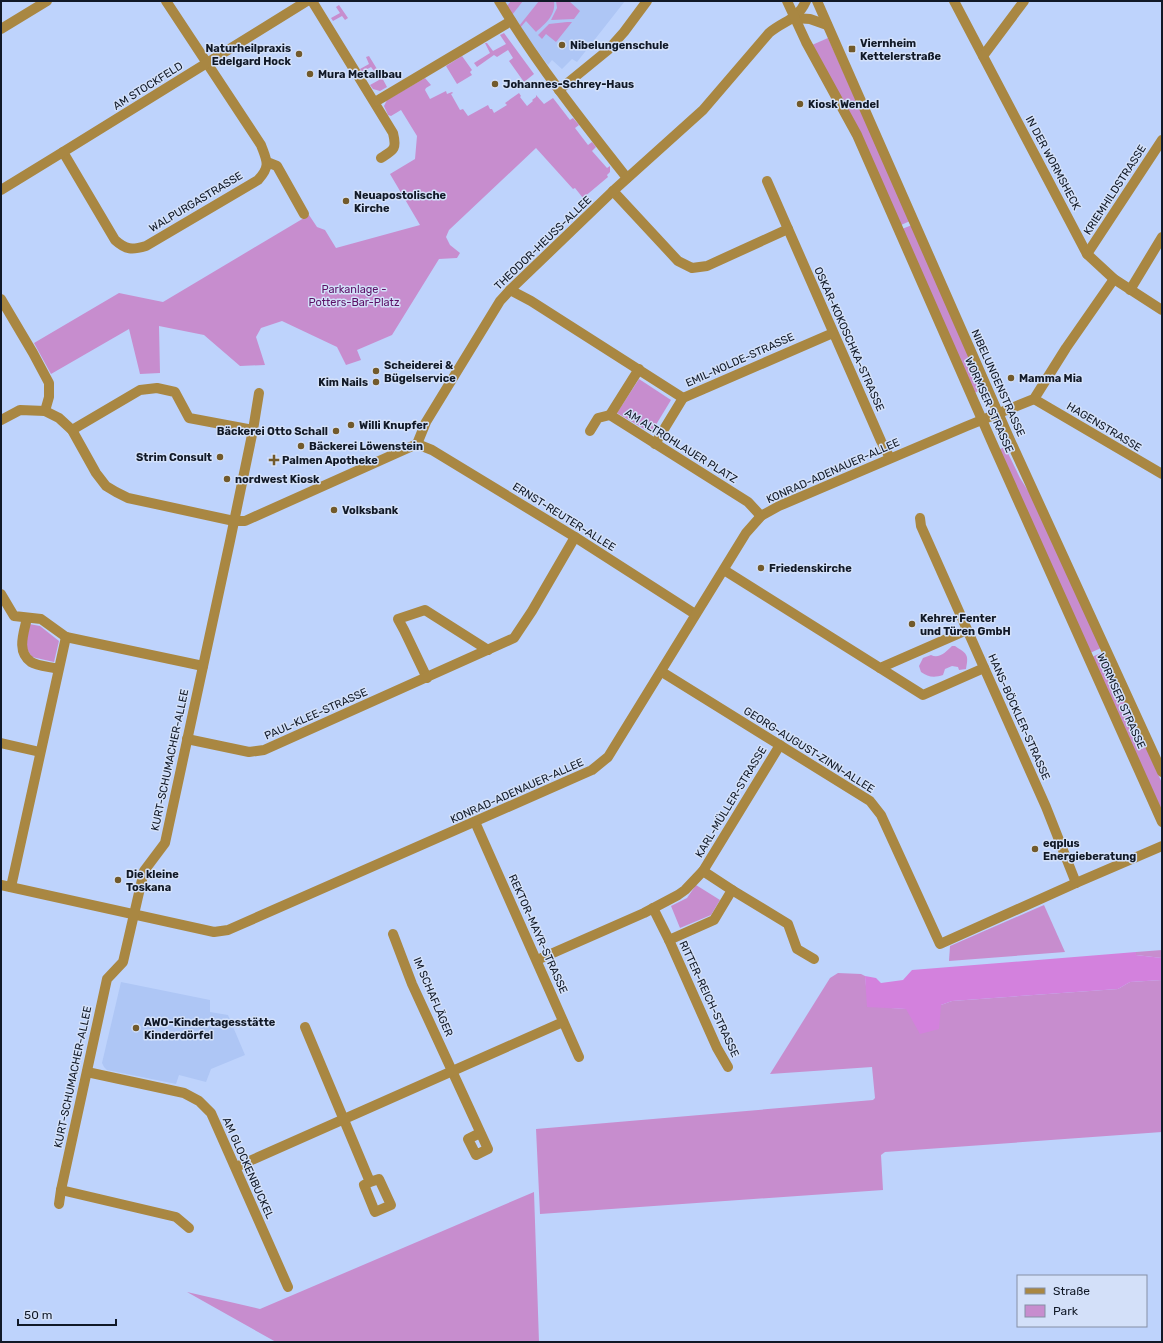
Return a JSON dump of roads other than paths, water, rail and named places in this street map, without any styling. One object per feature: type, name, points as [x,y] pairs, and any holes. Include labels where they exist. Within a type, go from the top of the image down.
[{"type":"street","points":[[1,29],[47,1]]},
{"type":"street","points":[[166,1],[262,145],[267,162],[277,166],[304,214]]},
{"type":"street","name":"AM STOCKFELD","points":[[1,190],[307,1]]},
{"type":"street","points":[[312,1],[393,133],[395,142],[393,150],[381,158]]},
{"type":"street","points":[[499,1],[558,90],[627,178]]},
{"type":"street","points":[[558,90],[608,50],[624,32],[647,1]]},
{"type":"street","name":"WORMSER STRASSE","points":[[787,1],[794,18],[857,135],[982,420],[1162,822]]},
{"type":"street","points":[[794,18],[806,1]]},
{"type":"street","name":"NIBELUNGENSTRASSE","points":[[817,1],[999,414],[1162,772]]},
{"type":"street","name":"IN DER WORMSHECK","points":[[954,1],[1087,254],[1114,279],[1162,310]]},
{"type":"street","points":[[983,56],[1024,1]]},
{"type":"street","points":[[794,18],[810,19],[827,25]]},
{"type":"street","name":"THEODOR-HEUSS-ALLEE","points":[[417,444],[426,422],[500,301],[613,191],[703,110],[769,33],[776,27],[794,18]]},
{"type":"street","points":[[375,102],[511,21]]},
{"type":"street","name":"KRIEMHILDSTRASSE","points":[[1087,254],[1162,140]]},
{"type":"street","name":"WALPURGASTRASSE","points":[[63,152],[115,240],[122,246],[136,249],[146,246],[258,180],[265,173],[267,162]]},
{"type":"street","name":"OSKAR-KOKOSCHKA-STRASSE","points":[[767,181],[881,442],[890,458]]},
{"type":"street","points":[[613,191],[678,261],[692,268],[707,266],[788,229]]},
{"type":"street","points":[[1130,290],[1162,237]]},
{"type":"street","points":[[999,414],[1034,399],[1066,348],[1114,279]]},
{"type":"street","points":[[510,290],[531,301],[683,398]]},
{"type":"street","points":[[1,299],[49,383],[49,397],[45,412]]},
{"type":"street","name":"EMIL-NOLDE-STRASSE","points":[[655,444],[683,398],[833,333]]},
{"type":"street","name":"AM ALTROHLAUER PLATZ","points":[[639,369],[610,415],[748,502],[761,516]]},
{"type":"street","points":[[72,430],[140,390],[157,388],[175,392],[189,418],[252,430]]},
{"type":"street","name":"KURT-SCHUMACHER-ALLEE","points":[[59,1204],[107,979],[123,962],[144,871],[165,843],[234,521],[259,393]]},
{"type":"street","name":"HAGENSTRASSE","points":[[1034,399],[1162,474]]},
{"type":"street","points":[[1,420],[20,410],[45,412],[59,418],[72,430],[96,473],[106,486],[116,492],[128,498],[234,521],[245,521],[417,444]]},
{"type":"street","name":"KONRAD-ADENAUER-ALLEE","points":[[6,886],[214,932],[228,930],[592,770],[608,757],[662,672],[695,614],[746,533],[761,516],[780,506],[890,458],[999,414]]},
{"type":"street","points":[[590,431],[598,418],[610,415]]},
{"type":"street","name":"ERNST-REUTER-ALLEE","points":[[417,444],[432,450],[575,537],[695,614]]},
{"type":"street","name":"HANS-BÖCKLER-STRASSE","points":[[920,518],[922,526],[967,630],[1043,800],[1076,882]]},
{"type":"street","name":"PAUL-KLEE-STRASSE","points":[[187,739],[249,752],[264,750],[514,638],[532,611],[575,537]]},
{"type":"street","points":[[724,570],[923,695],[984,668]]},
{"type":"street","points":[[1,594],[14,616],[41,619],[66,637],[203,666]]},
{"type":"street","points":[[426,678],[398,620],[425,610],[488,650]]},
{"type":"street","points":[[27,618],[22,643],[23,654],[31,662],[58,669]]},
{"type":"street","points":[[880,668],[967,630]]},
{"type":"street","points":[[6,886],[40,752],[66,637]]},
{"type":"street","name":"GEORG-AUGUST-ZINN-ALLEE","points":[[662,672],[870,801],[881,815],[940,944],[1076,882]]},
{"type":"street","points":[[1,743],[40,752]]},
{"type":"street","name":"KARL-MÜLLER-STRASSE","points":[[536,960],[653,908],[685,890],[703,871],[780,745]]},
{"type":"street","name":"REKTOR-MAYR-STRASSE","points":[[475,822],[579,1056]]},
{"type":"street","points":[[1076,882],[1162,846]]},
{"type":"street","name":"KARL-MÜLLER-STRASSE","points":[[703,871],[788,924],[797,949],[814,959]]},
{"type":"street","points":[[653,908],[669,940],[714,920],[732,890]]},
{"type":"street","name":"IM SCHAFLÄGER","points":[[393,934],[412,984],[480,1133]]},
{"type":"street","name":"RITTER-REICH-STRASSE","points":[[669,940],[717,1048],[728,1067]]},
{"type":"street","points":[[236,1167],[563,1022]]},
{"type":"street","points":[[305,1028],[370,1182]]},
{"type":"street","name":"AM GLOCKENBUCKEL","points":[[87,1072],[184,1093],[198,1101],[211,1114],[236,1167],[288,1287]]},
{"type":"street","points":[[61,1190],[176,1217],[188,1228]]},
{"type":"place","name":"Nibelungenschule","points":[[562,45]]},
{"type":"place","name":"Viernheim Kettelerstraße","points":[[852,49]]},
{"type":"place","name":"Naturheilpraxis Edelgard Hock","points":[[299,54]]},
{"type":"place","name":"Mura Metallbau","points":[[310,74]]},
{"type":"place","name":"Johannes-Schrey-Haus","points":[[495,84]]},
{"type":"place","name":"Kiosk Wendel","points":[[800,104]]},
{"type":"place","name":"Neuapostolische Kirche","points":[[346,201]]},
{"type":"place","name":"Scheiderei & Bügelservice","points":[[376,371]]},
{"type":"place","name":"Mamma Mia","points":[[1011,378]]},
{"type":"place","name":"Kim Nails","points":[[376,382]]},
{"type":"place","name":"Willi Knupfer","points":[[351,425]]},
{"type":"place","name":"Bäckerei Otto Schall","points":[[336,431]]},
{"type":"place","name":"Bäckerei Löwenstein","points":[[301,446]]},
{"type":"place","name":"Strim Consult","points":[[220,457]]},
{"type":"place","name":"Palmen Apotheke","points":[[274,460]]},
{"type":"place","name":"nordwest Kiosk","points":[[227,479]]},
{"type":"place","name":"Volksbank","points":[[334,510]]},
{"type":"place","name":"Friedenskirche","points":[[761,568]]},
{"type":"place","name":"Kehrer Fenter und Türen GmbH","points":[[912,624]]},
{"type":"place","name":"eqplus Energieberatung","points":[[1035,849]]},
{"type":"place","name":"Die kleine Toskana","points":[[118,880]]},
{"type":"place","name":"AWO-Kindertagesstätte Kinderdörfel","points":[[136,1028]]},
{"type":"park label","name":"Parkanlage - Potters-Bar-Platz","points":[[354,295]]}]
